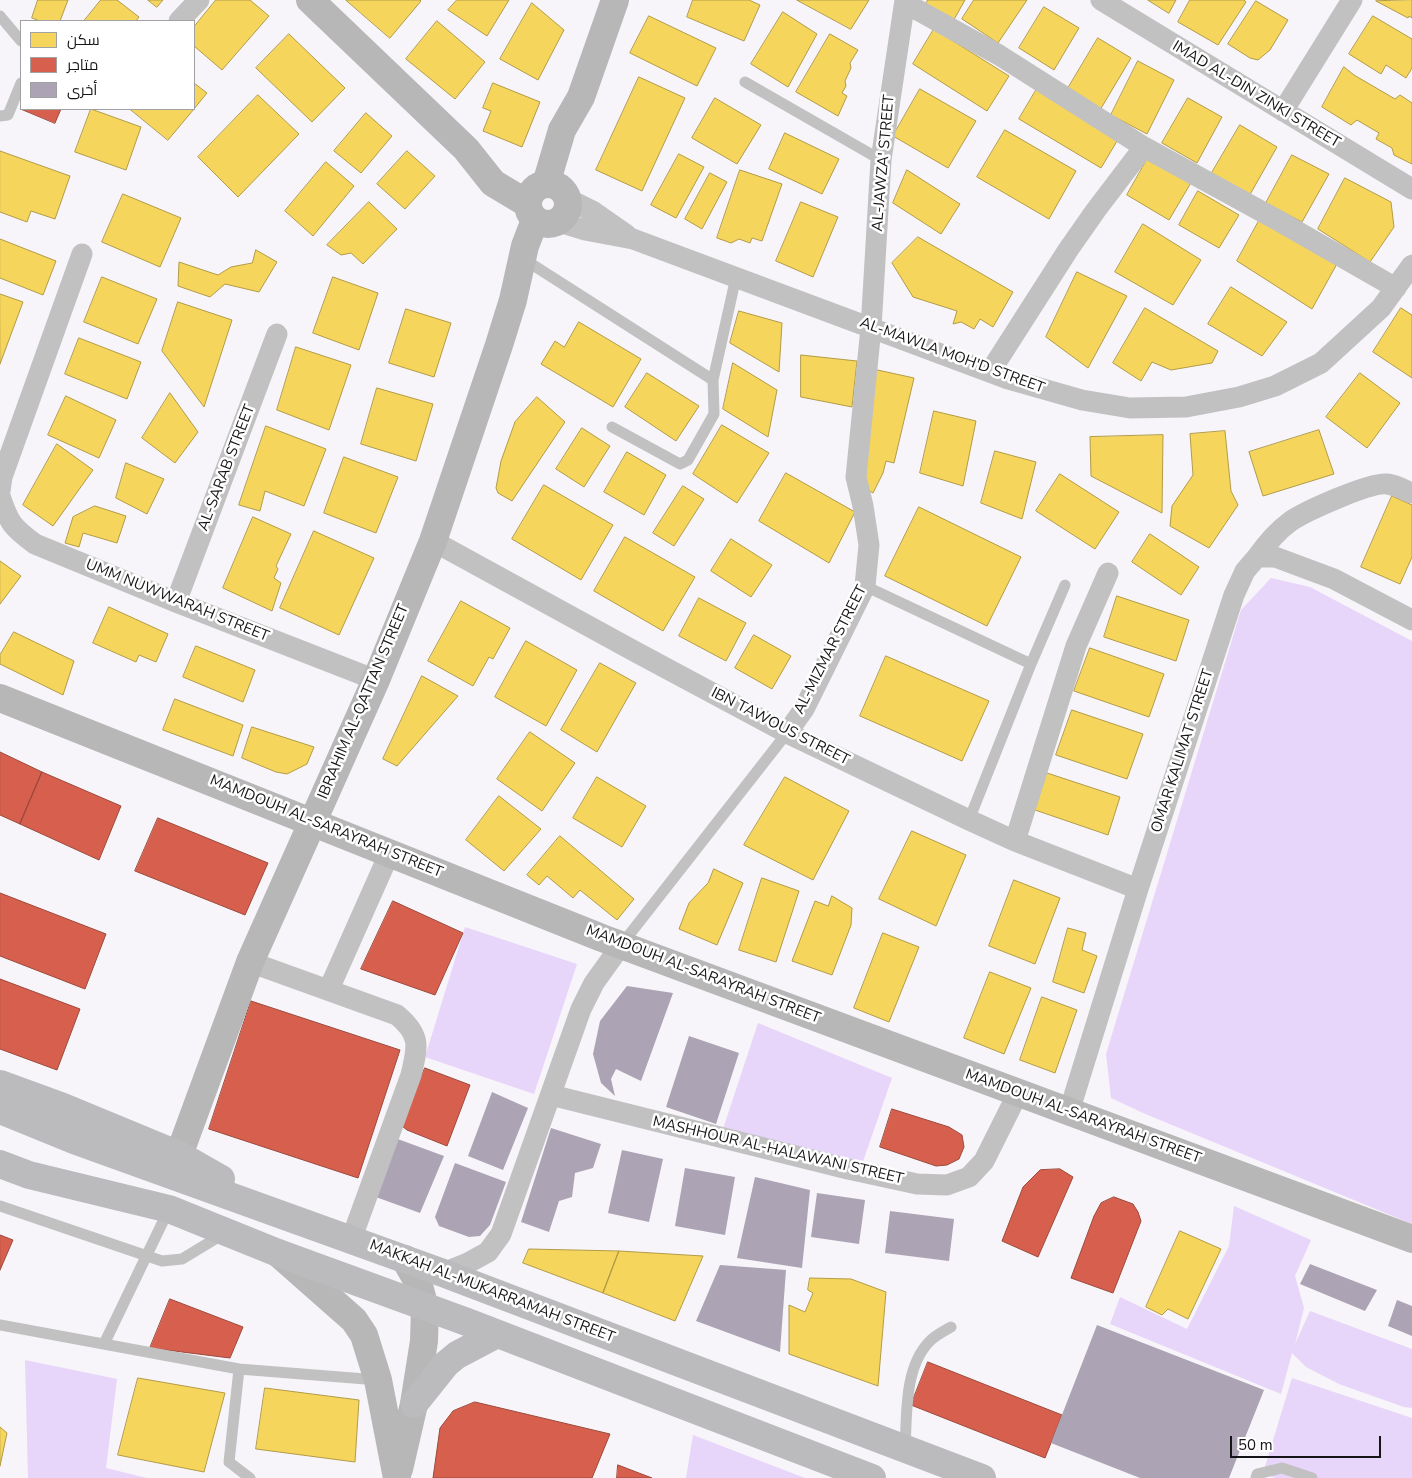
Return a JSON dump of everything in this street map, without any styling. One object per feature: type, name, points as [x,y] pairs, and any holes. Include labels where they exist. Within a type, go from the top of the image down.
[{"type":"main road","points":[[0,1084],[63,1107],[179,1155],[293,1219]]},
{"type":"main road","name":"MAKKAH AL-MUKARRAMAH STREET","points":[[0,1110],[74,1140],[443,1273],[982,1478]]},
{"type":"main road","points":[[0,1146],[872,1478]]},
{"type":"main road","points":[[0,1164],[29,1175],[167,1209]]},
{"type":"main road","points":[[414,1404],[446,1364],[495,1334]]},
{"type":"street","points":[[180,20],[199,0]]},
{"type":"street","points":[[310,0],[466,149],[503,167],[548,204]]},
{"type":"street","name":"IBRAHIM AL-QATTAN STREET","points":[[179,1155],[250,962],[376,680],[433,541],[514,300],[525,246],[548,204],[578,138],[581,97],[615,0]]},
{"type":"street","name":"IMAD AL-DIN ZINKI STREET","points":[[1101,0],[1412,189]]},
{"type":"street","points":[[1283,111],[1352,0]]},
{"type":"street","points":[[905,2],[999,55],[1144,147],[1280,221],[1396,288]]},
{"type":"street","name":"AL-JAWZA' STREET","points":[[872,328],[881,160],[905,2]]},
{"type":"street","points":[[990,372],[1068,250],[1144,147]]},
{"type":"street","name":"IBRAHIM AL-QATTAN STREET","points":[[514,300],[533,265],[548,204]]},
{"type":"street","name":"AL-MAWLA MOH'D STREET","points":[[548,204],[585,230],[633,239],[1008,379],[1082,400],[1130,408],[1186,407],[1239,397],[1275,386],[1321,362],[1381,308],[1412,265]]},
{"type":"street","points":[[0,490],[2,477],[82,254]]},
{"type":"street","name":"AL-MIZMAR STREET","points":[[787,733],[804,709],[865,586],[870,545],[856,477],[872,328]]},
{"type":"street","name":"AL-SARAB STREET","points":[[176,602],[277,334]]},
{"type":"street","name":"OMAR KALIMAT STREET","points":[[1069,1112],[1138,890],[1234,595],[1245,571],[1270,539],[1292,520],[1340,497],[1364,487],[1386,483],[1412,493]]},
{"type":"street","name":"UMM NUWWARAH STREET","points":[[0,496],[6,514],[16,529],[35,544],[176,602],[376,680]]},
{"type":"street","name":"IBN TAWOUS STREET","points":[[433,541],[787,733],[969,820],[1138,890]]},
{"type":"street","points":[[1257,557],[1275,557],[1334,579],[1412,620]]},
{"type":"street","points":[[1015,840],[1076,646],[1108,573]]},
{"type":"street","name":"MAMDOUH AL-SARAYRAH STREET","points":[[0,698],[552,918],[1412,1239]]},
{"type":"street","points":[[329,989],[390,852]]},
{"type":"street","points":[[443,1273],[468,1263],[488,1252],[501,1234],[580,1010],[594,983],[622,944]]},
{"type":"street","points":[[250,962],[397,1015],[409,1025],[416,1039],[416,1054],[411,1075],[351,1240]]},
{"type":"street","name":"MASHHOUR AL-HALAWANI STREET","points":[[551,1095],[848,1170],[917,1184],[947,1185],[970,1178],[984,1161],[1018,1093]]},
{"type":"street","points":[[278,1253],[354,1320],[364,1335],[378,1380],[397,1478]]},
{"type":"street","points":[[397,1478],[414,1404],[424,1341],[425,1308],[418,1282],[405,1259]]},
{"type":"lane","points":[[0,16],[20,40]]},
{"type":"lane","points":[[746,82],[881,160]]},
{"type":"lane","points":[[0,116],[8,115],[20,85]]},
{"type":"lane","points":[[533,265],[713,380]]},
{"type":"lane","points":[[612,427],[680,464],[688,460],[714,414],[713,380],[736,277]]},
{"type":"lane","points":[[969,820],[1030,664],[1065,585]]},
{"type":"lane","points":[[865,586],[1030,664]]},
{"type":"lane","points":[[622,944],[787,733]]},
{"type":"lane","points":[[0,1206],[162,1261],[182,1260],[226,1232]]},
{"type":"lane","points":[[104,1344],[167,1209]]},
{"type":"lane","points":[[0,1324],[239,1369],[378,1380]]},
{"type":"lane","points":[[905,1449],[908,1384],[914,1365],[929,1341],[951,1327]]},
{"type":"lane","points":[[239,1369],[229,1462],[250,1478]]},
{"type":"lane","points":[[1256,1478],[1257,1474],[1282,1468],[1312,1478]]},
{"type":"shaded area","points":[[1271,578],[1310,587],[1412,641],[1412,1224],[1111,1098],[1106,1054],[1241,610]]},
{"type":"shaded area","points":[[465,927],[577,964],[534,1094],[425,1057]]},
{"type":"shaded area","points":[[758,1023],[892,1078],[860,1170],[721,1135]]},
{"type":"shaded area","points":[[1234,1206],[1311,1240],[1295,1276],[1304,1308],[1295,1344],[1310,1311],[1412,1349],[1412,1408],[1404,1407],[1339,1384],[1306,1367],[1292,1353],[1281,1394],[1110,1324],[1120,1297],[1187,1329],[1229,1246]]},
{"type":"shaded area","points":[[25,1360],[117,1379],[106,1468],[147,1478],[28,1478]]},
{"type":"shaded area","points":[[1292,1378],[1412,1418],[1412,1478],[1275,1478],[1263,1473]]},
{"type":"shaded area","points":[[693,1435],[805,1478],[686,1478]]},
{"type":"building: سكن","points":[[38,0],[68,0],[60,20],[37,20],[32,18]]},
{"type":"building: سكن","points":[[101,0],[117,0],[139,17],[137,20],[85,20]]},
{"type":"building: سكن","points":[[148,0],[163,0],[157,7]]},
{"type":"building: سكن","points":[[216,0],[250,0],[269,16],[222,70],[195,47],[195,26]]},
{"type":"building: سكن","points":[[346,0],[420,0],[421,1],[390,38]]},
{"type":"building: سكن","points":[[457,0],[509,0],[487,36],[448,10]]},
{"type":"building: سكن","points":[[693,0],[749,0],[760,5],[744,41],[687,17]]},
{"type":"building: سكن","points":[[797,0],[869,0],[851,29]]},
{"type":"building: سكن","points":[[928,0],[965,0],[952,23],[924,7]]},
{"type":"building: سكن","points":[[974,0],[1027,0],[998,43],[962,19]]},
{"type":"building: سكن","points":[[1148,0],[1176,0],[1169,13]]},
{"type":"building: سكن","points":[[1190,0],[1244,0],[1246,2],[1218,45],[1178,22]]},
{"type":"building: سكن","points":[[1412,0],[1412,18],[1409,16],[1408,18],[1376,1]]},
{"type":"building: سكن","points":[[1256,1],[1288,20],[1270,50],[1258,60],[1250,58],[1228,44]]},
{"type":"building: سكن","points":[[532,3],[564,30],[538,80],[500,59]]},
{"type":"building: سكن","points":[[1044,7],[1079,28],[1054,70],[1019,48]]},
{"type":"building: سكن","points":[[783,12],[817,34],[788,87],[751,64]]},
{"type":"building: سكن","points":[[649,16],[716,48],[697,86],[630,53]]},
{"type":"building: سكن","points":[[1373,16],[1412,39],[1412,68],[1406,78],[1386,65],[1381,74],[1349,54]]},
{"type":"building: سكن","points":[[437,21],[485,62],[455,99],[406,59]]},
{"type":"building: سكن","points":[[934,29],[1009,76],[987,111],[913,64]]},
{"type":"building: سكن","points":[[289,34],[345,88],[312,122],[256,68]]},
{"type":"building: سكن","points":[[830,34],[858,50],[850,63],[851,68],[842,93],[847,96],[838,116],[796,92]]},
{"type":"building: سكن","points":[[1098,38],[1131,58],[1100,110],[1067,90]]},
{"type":"building: سكن","points":[[1138,61],[1174,80],[1147,134],[1111,115]]},
{"type":"building: سكن","points":[[1344,67],[1395,99],[1400,95],[1412,103],[1412,164],[1394,155],[1392,148],[1376,139],[1379,133],[1357,120],[1351,125],[1322,107]]},
{"type":"building: سكن","points":[[639,77],[685,98],[642,191],[596,170]]},
{"type":"building: سكن","points":[[493,83],[540,102],[522,147],[483,131],[491,111],[483,108]]},
{"type":"building: سكن","points":[[195,84],[207,93],[195,108]]},
{"type":"building: سكن","points":[[1038,87],[1120,136],[1101,168],[1019,119]]},
{"type":"building: سكن","points":[[920,89],[976,121],[948,168],[893,136]]},
{"type":"building: سكن","points":[[258,95],[299,134],[238,197],[198,157]]},
{"type":"building: سكن","points":[[715,98],[761,125],[737,164],[692,138]]},
{"type":"building: سكن","points":[[1188,98],[1222,117],[1197,163],[1162,143]]},
{"type":"building: سكن","points":[[91,110],[141,127],[126,170],[75,152]]},
{"type":"building: سكن","points":[[131,110],[193,110],[168,140]]},
{"type":"building: سكن","points":[[366,113],[392,136],[361,173],[334,151]]},
{"type":"building: سكن","points":[[1240,125],[1277,147],[1248,198],[1210,176]]},
{"type":"building: سكن","points":[[1005,130],[1076,171],[1049,219],[977,177]]},
{"type":"building: سكن","points":[[785,133],[839,159],[822,194],[769,169]]},
{"type":"building: سكن","points":[[0,151],[70,176],[55,219],[31,211],[27,222],[0,212]]},
{"type":"building: سكن","points":[[407,151],[435,176],[405,209],[377,184]]},
{"type":"building: سكن","points":[[679,154],[704,167],[676,218],[651,205]]},
{"type":"building: سكن","points":[[1292,155],[1329,174],[1302,222],[1266,203]]},
{"type":"building: سكن","points":[[1149,156],[1192,181],[1169,220],[1127,195]]},
{"type":"building: سكن","points":[[326,162],[354,186],[313,236],[285,211]]},
{"type":"building: سكن","points":[[740,170],[782,184],[762,241],[752,238],[750,243],[739,239],[731,243],[717,238]]},
{"type":"building: سكن","points":[[907,170],[960,204],[941,234],[893,203]]},
{"type":"building: سكن","points":[[710,173],[727,182],[702,229],[685,219]]},
{"type":"building: سكن","points":[[1345,178],[1391,202],[1394,227],[1370,262],[1318,229]]},
{"type":"building: سكن","points":[[1198,191],[1239,215],[1219,248],[1179,225]]},
{"type":"building: سكن","points":[[123,194],[181,218],[160,267],[102,242]]},
{"type":"building: سكن","points":[[369,202],[397,229],[363,264],[351,253],[341,255],[327,245]]},
{"type":"building: سكن","points":[[801,202],[838,217],[813,277],[776,261]]},
{"type":"building: سكن","points":[[1260,219],[1338,262],[1312,309],[1237,261]]},
{"type":"building: سكن","points":[[1143,224],[1201,260],[1173,305],[1115,272]]},
{"type":"building: سكن","points":[[918,237],[1013,292],[993,327],[980,319],[974,329],[961,322],[953,324],[957,311],[913,297],[892,263]]},
{"type":"building: سكن","points":[[0,239],[56,261],[43,295],[0,278]]},
{"type":"building: سكن","points":[[256,250],[277,262],[259,292],[225,284],[210,297],[178,286],[179,262],[218,275],[231,267],[252,263]]},
{"type":"building: سكن","points":[[1077,272],[1127,296],[1088,368],[1046,337]]},
{"type":"building: سكن","points":[[102,277],[157,299],[138,344],[84,322]]},
{"type":"building: سكن","points":[[333,277],[378,293],[359,350],[313,333]]},
{"type":"building: سكن","points":[[1231,287],[1287,322],[1262,356],[1208,324]]},
{"type":"building: سكن","points":[[0,294],[23,302],[0,364]]},
{"type":"building: سكن","points":[[178,302],[232,320],[204,407],[162,351]]},
{"type":"building: سكن","points":[[1145,308],[1218,351],[1212,363],[1171,370],[1152,362],[1141,381],[1113,363]]},
{"type":"building: سكن","points":[[1401,308],[1412,315],[1412,378],[1373,352]]},
{"type":"building: سكن","points":[[406,309],[451,323],[434,377],[389,363]]},
{"type":"building: سكن","points":[[739,311],[782,323],[779,372],[730,343]]},
{"type":"building: سكن","points":[[579,322],[641,359],[613,407],[541,364],[555,341],[564,347]]},
{"type":"building: سكن","points":[[79,338],[141,362],[127,399],[65,374]]},
{"type":"building: سكن","points":[[296,347],[351,365],[329,430],[277,410]]},
{"type":"building: سكن","points":[[801,355],[857,361],[852,407],[801,397]]},
{"type":"building: سكن","points":[[733,363],[777,390],[768,437],[723,409]]},
{"type":"building: سكن","points":[[873,369],[914,378],[894,463],[886,461],[883,473],[873,493],[864,488]]},
{"type":"building: سكن","points":[[647,373],[699,406],[676,441],[625,407]]},
{"type":"building: سكن","points":[[1360,373],[1400,403],[1367,448],[1326,417]]},
{"type":"building: سكن","points":[[377,388],[433,404],[416,461],[361,444]]},
{"type":"building: سكن","points":[[170,393],[198,432],[175,463],[142,438]]},
{"type":"building: سكن","points":[[66,396],[116,420],[99,458],[48,435]]},
{"type":"building: سكن","points":[[537,397],[565,422],[512,501],[498,493],[496,488],[501,461],[515,422]]},
{"type":"building: سكن","points":[[934,411],[976,421],[963,486],[920,473]]},
{"type":"building: سكن","points":[[722,425],[769,453],[737,503],[693,474]]},
{"type":"building: سكن","points":[[266,426],[326,449],[304,506],[265,491],[260,511],[239,505]]},
{"type":"building: سكن","points":[[582,428],[610,446],[584,487],[556,469]]},
{"type":"building: سكن","points":[[1319,430],[1334,474],[1263,496],[1249,452]]},
{"type":"building: سكن","points":[[1225,431],[1231,491],[1238,505],[1209,548],[1170,526],[1172,506],[1193,475],[1190,434]]},
{"type":"building: سكن","points":[[1163,435],[1162,513],[1091,476],[1090,437]]},
{"type":"building: سكن","points":[[57,444],[93,470],[53,526],[23,505]]},
{"type":"building: سكن","points":[[995,451],[1036,462],[1022,519],[981,503]]},
{"type":"building: سكن","points":[[627,452],[666,475],[644,515],[604,492]]},
{"type":"building: سكن","points":[[344,457],[398,477],[376,533],[324,513]]},
{"type":"building: سكن","points":[[126,463],[164,479],[147,514],[116,498]]},
{"type":"building: سكن","points":[[786,473],[855,512],[829,563],[759,521]]},
{"type":"building: سكن","points":[[1060,474],[1119,512],[1095,549],[1036,511]]},
{"type":"building: سكن","points":[[544,485],[613,525],[581,580],[512,539]]},
{"type":"building: سكن","points":[[683,486],[704,499],[674,546],[653,533]]},
{"type":"building: سكن","points":[[1392,496],[1412,505],[1412,557],[1400,584],[1361,567]]},
{"type":"building: سكن","points":[[95,506],[126,516],[117,543],[83,533],[79,547],[65,543],[73,517]]},
{"type":"building: سكن","points":[[919,507],[1021,557],[987,626],[885,576]]},
{"type":"building: سكن","points":[[253,517],[291,534],[276,566],[278,569],[274,578],[281,583],[272,611],[223,588]]},
{"type":"building: سكن","points":[[314,531],[374,558],[339,635],[280,608]]},
{"type":"building: سكن","points":[[1150,534],[1199,567],[1181,595],[1132,562]]},
{"type":"building: سكن","points":[[625,537],[695,577],[663,631],[594,591]]},
{"type":"building: سكن","points":[[731,539],[772,565],[751,597],[711,571]]},
{"type":"building: سكن","points":[[0,561],[21,576],[0,604]]},
{"type":"building: سكن","points":[[1117,596],[1189,620],[1176,661],[1104,637]]},
{"type":"building: سكن","points":[[699,598],[746,623],[726,661],[679,636]]},
{"type":"building: سكن","points":[[461,601],[510,628],[493,659],[489,657],[473,686],[428,661]]},
{"type":"building: سكن","points":[[109,607],[168,634],[156,662],[139,655],[136,662],[93,643]]},
{"type":"building: سكن","points":[[14,632],[74,661],[63,695],[0,664],[0,655]]},
{"type":"building: سكن","points":[[754,635],[791,656],[772,689],[735,668]]},
{"type":"building: سكن","points":[[526,641],[577,670],[546,726],[495,697]]},
{"type":"building: سكن","points":[[196,646],[255,670],[243,702],[183,677]]},
{"type":"building: سكن","points":[[1090,648],[1164,674],[1149,717],[1074,691]]},
{"type":"building: سكن","points":[[886,656],[989,701],[962,761],[860,716]]},
{"type":"building: سكن","points":[[600,663],[636,683],[597,752],[561,730]]},
{"type":"building: سكن","points":[[422,676],[458,696],[397,766],[383,759]]},
{"type":"building: سكن","points":[[175,699],[243,725],[233,756],[163,730]]},
{"type":"building: سكن","points":[[1072,710],[1143,734],[1127,779],[1056,755]]},
{"type":"building: سكن","points":[[252,727],[314,747],[307,764],[287,774],[276,772],[242,758]]},
{"type":"building: سكن","points":[[530,732],[575,763],[542,811],[497,779]]},
{"type":"building: سكن","points":[[1047,773],[1120,797],[1108,835],[1035,810]]},
{"type":"building: سكن","points":[[597,777],[646,806],[622,847],[573,818]]},
{"type":"building: سكن","points":[[785,777],[849,811],[813,880],[744,845]]},
{"type":"building: سكن","points":[[499,796],[541,829],[504,871],[466,840]]},
{"type":"building: سكن","points":[[912,831],[966,855],[936,926],[879,899]]},
{"type":"building: سكن","points":[[560,836],[634,899],[617,920],[580,890],[573,898],[547,876],[539,885],[527,875]]},
{"type":"building: سكن","points":[[714,869],[743,883],[717,945],[679,929],[689,903],[708,883]]},
{"type":"building: سكن","points":[[762,878],[799,891],[776,962],[739,950]]},
{"type":"building: سكن","points":[[1014,880],[1060,898],[1035,964],[989,946]]},
{"type":"building: سكن","points":[[832,896],[852,908],[851,925],[832,975],[792,961],[815,901],[828,906]]},
{"type":"building: سكن","points":[[1068,928],[1086,933],[1082,950],[1097,956],[1084,993],[1053,982]]},
{"type":"building: سكن","points":[[883,933],[919,947],[889,1022],[854,1008]]},
{"type":"building: سكن","points":[[990,972],[1031,988],[1004,1054],[964,1038]]},
{"type":"building: سكن","points":[[1042,997],[1077,1010],[1055,1073],[1020,1060]]},
{"type":"building: سكن","points":[[1180,1231],[1221,1249],[1188,1319],[1168,1309],[1162,1315],[1146,1307]]},
{"type":"building: سكن","points":[[529,1249],[619,1251],[603,1293],[523,1263]]},
{"type":"building: سكن","points":[[619,1251],[703,1256],[675,1321],[603,1293]]},
{"type":"building: سكن","points":[[810,1278],[851,1279],[886,1292],[878,1386],[789,1354],[789,1305],[805,1312],[813,1293],[808,1290]]},
{"type":"building: سكن","points":[[138,1378],[225,1393],[204,1472],[118,1455]]},
{"type":"building: سكن","points":[[265,1388],[359,1400],[355,1462],[256,1449]]},
{"type":"building: سكن","points":[[0,1427],[7,1433],[0,1466]]},
{"type":"building: متاجر","points":[[23,110],[61,110],[55,123]]},
{"type":"building: متاجر","points":[[0,752],[42,772],[20,824],[0,815]]},
{"type":"building: متاجر","points":[[42,772],[121,806],[99,860],[20,824]]},
{"type":"building: متاجر","points":[[158,818],[268,863],[245,915],[135,871]]},
{"type":"building: متاجر","points":[[0,893],[106,934],[85,989],[0,956]]},
{"type":"building: متاجر","points":[[393,901],[463,933],[435,995],[361,969]]},
{"type":"building: متاجر","points":[[0,979],[80,1009],[57,1070],[0,1049]]},
{"type":"building: متاجر","points":[[251,1001],[400,1050],[358,1178],[209,1129]]},
{"type":"building: متاجر","points":[[425,1068],[470,1085],[447,1146],[407,1130],[402,1126]]},
{"type":"building: متاجر","points":[[892,1109],[949,1127],[962,1135],[964,1147],[959,1159],[947,1165],[936,1166],[880,1147]]},
{"type":"building: متاجر","points":[[1060,1169],[1073,1177],[1038,1257],[1002,1241],[1023,1187],[1040,1170]]},
{"type":"building: متاجر","points":[[1114,1197],[1133,1204],[1141,1221],[1113,1293],[1071,1278],[1094,1216],[1101,1203]]},
{"type":"building: متاجر","points":[[0,1235],[13,1240],[0,1270]]},
{"type":"building: متاجر","points":[[170,1299],[243,1327],[230,1358],[150,1348]]},
{"type":"building: متاجر","points":[[928,1362],[1062,1415],[1045,1458],[911,1405]]},
{"type":"building: متاجر","points":[[475,1402],[610,1434],[592,1478],[433,1478],[440,1428],[453,1411]]},
{"type":"building: متاجر","points":[[618,1465],[652,1478],[617,1478]]},
{"type":"building: أخرى","points":[[627,986],[673,993],[641,1081],[616,1069],[611,1079],[615,1096],[601,1083],[593,1054],[600,1021]]},
{"type":"building: أخرى","points":[[689,1036],[739,1053],[716,1124],[666,1107]]},
{"type":"building: أخرى","points":[[492,1092],[528,1108],[503,1170],[468,1156]]},
{"type":"building: أخرى","points":[[551,1128],[601,1144],[593,1168],[575,1173],[572,1197],[559,1201],[549,1232],[521,1222]]},
{"type":"building: أخرى","points":[[395,1138],[444,1156],[420,1213],[373,1196]]},
{"type":"building: أخرى","points":[[622,1150],[663,1159],[649,1222],[608,1213]]},
{"type":"building: أخرى","points":[[455,1163],[506,1182],[490,1225],[480,1236],[469,1237],[439,1226],[435,1217]]},
{"type":"building: أخرى","points":[[685,1168],[735,1177],[725,1235],[675,1226]]},
{"type":"building: أخرى","points":[[755,1177],[810,1190],[802,1268],[737,1258]]},
{"type":"building: أخرى","points":[[817,1193],[865,1200],[859,1244],[811,1237]]},
{"type":"building: أخرى","points":[[890,1211],[954,1219],[949,1261],[885,1253]]},
{"type":"building: أخرى","points":[[1310,1264],[1377,1290],[1365,1311],[1300,1284]]},
{"type":"building: أخرى","points":[[720,1265],[786,1270],[780,1352],[696,1321]]},
{"type":"building: أخرى","points":[[1397,1300],[1412,1306],[1412,1336],[1388,1326]]},
{"type":"building: أخرى","points":[[1097,1325],[1264,1390],[1229,1478],[1140,1478],[1051,1443]]}]
